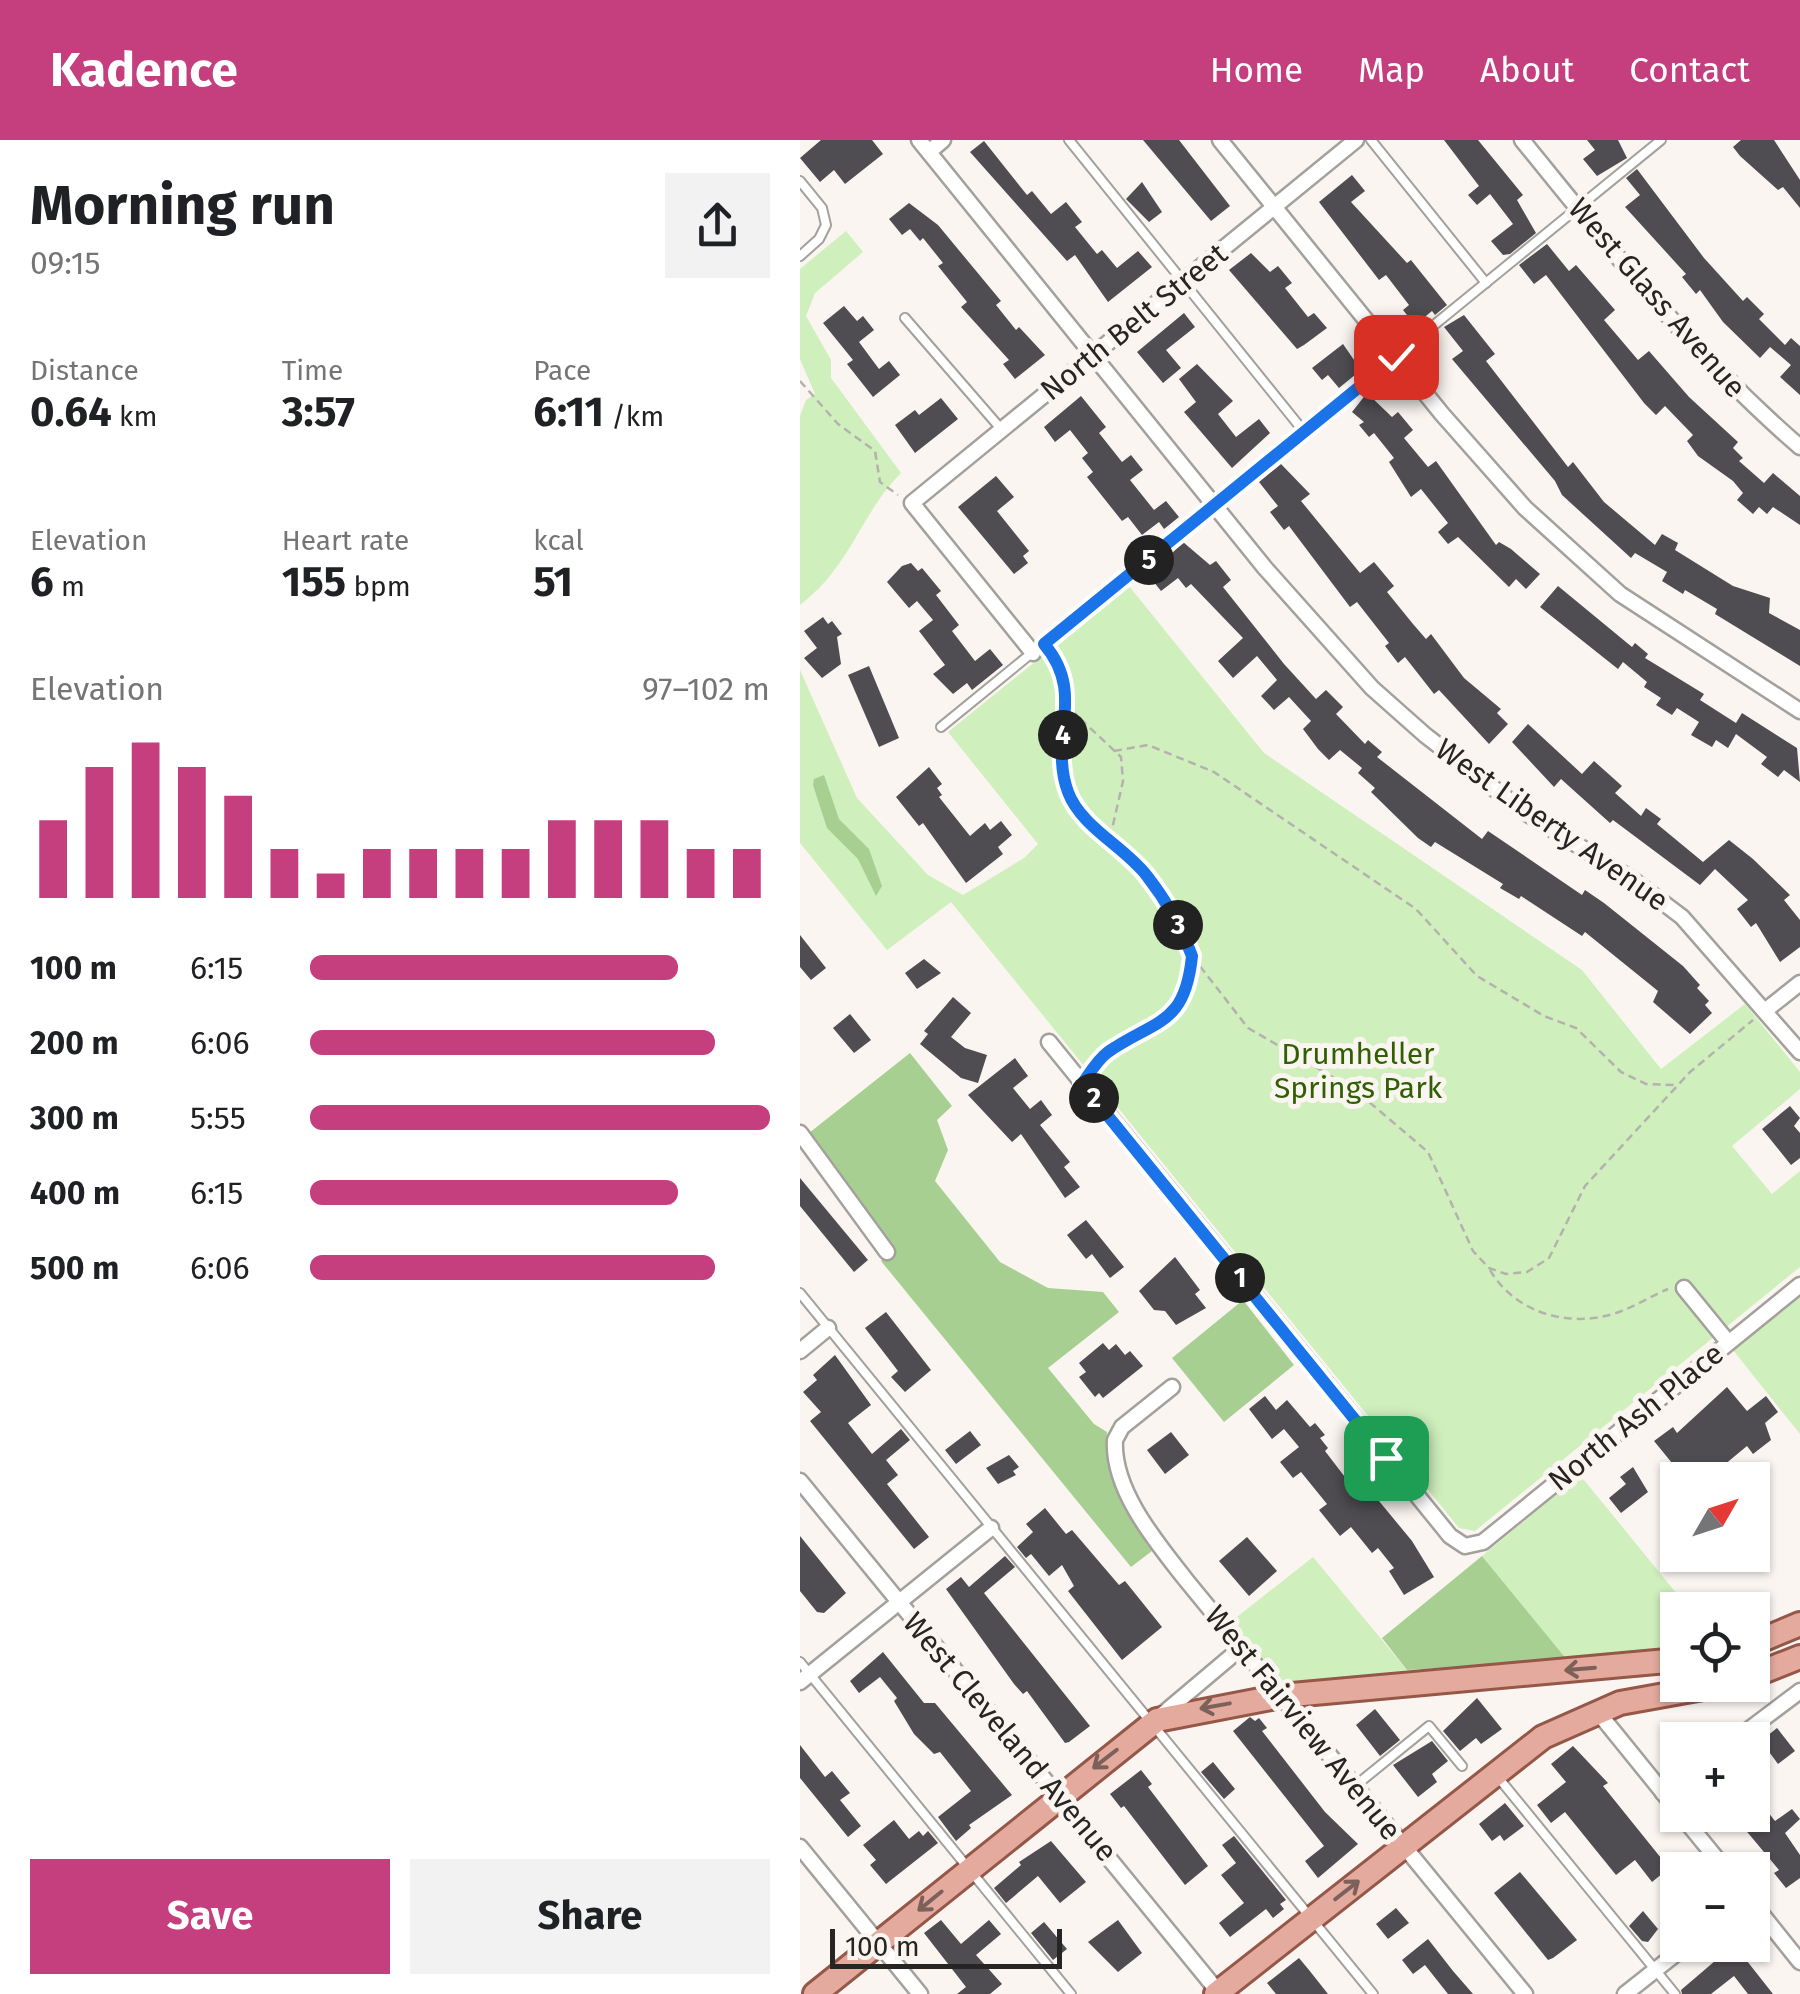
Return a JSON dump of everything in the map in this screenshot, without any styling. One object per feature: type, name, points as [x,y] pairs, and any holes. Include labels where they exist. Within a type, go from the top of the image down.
[{"type":"main road","points":[[1770,1636],[1800,1624]]},
{"type":"main road","points":[[1770,1669],[1800,1657]]},
{"type":"main road","points":[[815,1994],[1151,1723],[1202,1708],[1282,1696],[1660,1662]]},
{"type":"main road","points":[[1218,1993],[1494,1773],[1553,1731],[1597,1710],[1660,1697]]},
{"type":"street","points":[[924,146],[944,140]]},
{"type":"street","points":[[1220,140],[1494,474],[1571,553],[1670,630],[1800,710]]},
{"type":"street","name":"North Belt Street","points":[[912,504],[1356,140]]},
{"type":"street","name":"West Glass Avenue","points":[[1522,140],[1718,374],[1800,448]]},
{"type":"street","name":"West Liberty Avenue","points":[[924,146],[1321,634],[1372,688],[1486,784],[1682,917],[1800,1052]]},
{"type":"street","points":[[912,504],[1039,649]]},
{"type":"street","points":[[1766,1010],[1800,983]]},
{"type":"street","points":[[1049,1042],[1082,1084]]},
{"type":"street","name":"North Ash Place","points":[[1082,1084],[1450,1536],[1471,1546],[1483,1542],[1800,1285]]},
{"type":"street","points":[[800,1133],[887,1252]]},
{"type":"street","points":[[1684,1288],[1728,1342]]},
{"type":"street","points":[[800,1351],[828,1328]]},
{"type":"street","name":"West Fairview Avenue","points":[[1172,1387],[1117,1436],[1119,1467],[1138,1511],[1172,1563],[1524,1994]]},
{"type":"street","name":"West Cleveland Avenue","points":[[800,1481],[1218,1993]]},
{"type":"street","points":[[803,1673],[899,1603],[991,1528]]},
{"type":"street","points":[[1151,1723],[1242,1648]]},
{"type":"street","points":[[1759,1722],[1800,1691]]},
{"type":"street","points":[[1597,1710],[1660,1789]]},
{"type":"street","points":[[1695,1832],[1711,1852]]},
{"type":"street","points":[[800,1846],[920,1994]]},
{"type":"street","points":[[1770,1924],[1800,1962]]},
{"type":"street","points":[[1625,1994],[1665,1962]]},
{"type":"lane","points":[[1069,140],[1305,432]]},
{"type":"lane","points":[[1370,140],[1486,284]]},
{"type":"lane","points":[[941,728],[1661,140]]},
{"type":"lane","points":[[800,180],[824,213],[826,225],[820,240],[800,256]]},
{"type":"lane","points":[[904,318],[1002,430]]},
{"type":"lane","points":[[800,1293],[1373,1994]]},
{"type":"lane","points":[[803,1673],[971,1869],[1071,1994]]},
{"type":"lane","points":[[1354,1786],[1429,1726],[1462,1766]]},
{"type":"lane","points":[[1494,1773],[1675,1994]]},
{"type":"path","points":[[800,381],[838,424],[876,452],[884,487],[912,504]]},
{"type":"path","points":[[1039,649],[1066,687],[1069,708],[1062,740],[1068,795],[1146,875],[1192,956],[1248,1028],[1356,1090],[1428,1152],[1472,1251],[1489,1268],[1498,1285],[1534,1311],[1574,1320],[1625,1310],[1657,1293],[1684,1288]]},
{"type":"path","points":[[1069,708],[1121,756],[1123,781],[1109,840]]},
{"type":"path","points":[[1114,751],[1148,745],[1214,772],[1416,908],[1477,976],[1544,1016],[1576,1028],[1621,1072],[1646,1084],[1678,1085]]},
{"type":"path","points":[[1082,1084],[1103,1055],[1165,1022],[1181,1004],[1192,956]]},
{"type":"path","points":[[1489,1268],[1506,1274],[1527,1272],[1549,1258],[1585,1186],[1678,1085],[1766,1010]]},
{"type":"green space","points":[[846,231],[863,252],[815,293],[806,316],[831,360],[831,378],[901,473],[875,505],[832,573],[800,605],[800,416],[806,400],[815,394],[800,359],[800,269]]},
{"type":"green space","name":"Drumheller Springs Park","points":[[1129,586],[1264,753],[1582,970],[1661,1069],[1745,1004],[1800,1072],[1800,1089],[1732,1146],[1772,1194],[1800,1171],[1800,1267],[1475,1531],[1459,1528],[951,902],[887,950],[800,843],[800,670],[857,798],[928,875],[963,895],[1024,858],[1038,844],[948,732]]},
{"type":"green space","points":[[824,775],[839,819],[869,849],[882,886],[876,896],[858,859],[827,828],[813,785],[814,779]]},
{"type":"green space","points":[[910,1053],[952,1106],[937,1120],[948,1150],[935,1181],[1000,1262],[1048,1288],[1103,1292],[1119,1312],[1048,1368],[1094,1424],[1107,1432],[1115,1478],[1152,1551],[1131,1567],[881,1261],[893,1249],[809,1133]]},
{"type":"green space","points":[[1800,1295],[1800,1434],[1733,1350]]},
{"type":"green space","points":[[1243,1300],[1294,1365],[1224,1422],[1172,1358]]},
{"type":"green space","points":[[1580,1475],[1675,1592],[1660,1592],[1660,1653],[1568,1661],[1482,1556]]},
{"type":"green space","points":[[1482,1556],[1568,1661],[1407,1670],[1382,1638]]},
{"type":"green space","points":[[1313,1557],[1407,1670],[1286,1684],[1228,1624]]},
{"type":"building","points":[[821,140],[872,140],[883,154],[845,184],[834,170],[820,182],[800,158]]},
{"type":"building","points":[[1143,140],[1179,140],[1230,206],[1211,221]]},
{"type":"building","points":[[1444,140],[1478,140],[1523,195],[1517,200],[1536,233],[1510,254],[1503,255],[1491,241],[1513,224],[1490,194],[1477,205],[1468,195],[1479,186]]},
{"type":"building","points":[[1587,140],[1618,140],[1627,158],[1597,176],[1583,159],[1595,150]]},
{"type":"building","points":[[1741,140],[1774,140],[1800,180],[1800,208],[1783,187],[1778,190],[1740,156],[1733,147]]},
{"type":"building","points":[[984,141],[1027,195],[1032,191],[1051,214],[1066,202],[1082,222],[1075,227],[1097,254],[1102,250],[1117,268],[1138,251],[1152,267],[1108,302],[1075,255],[1067,261],[970,152]]},
{"type":"building","points":[[1637,169],[1704,258],[1743,301],[1747,297],[1764,314],[1759,319],[1785,345],[1791,338],[1800,346],[1800,395],[1780,377],[1791,365],[1770,347],[1760,358],[1723,322],[1700,290],[1696,294],[1682,277],[1686,274],[1625,207],[1640,195],[1626,178]]},
{"type":"building","points":[[1352,175],[1365,191],[1351,202],[1407,263],[1411,260],[1447,305],[1435,315],[1432,311],[1415,325],[1403,310],[1409,305],[1386,275],[1379,280],[1319,202]]},
{"type":"building","points":[[1142,182],[1162,212],[1149,222],[1126,199]]},
{"type":"building","points":[[909,203],[938,225],[1001,301],[996,305],[1016,330],[1019,327],[1045,355],[1015,379],[1003,364],[1009,360],[961,307],[967,302],[938,266],[943,263],[923,238],[920,241],[910,229],[902,235],[889,219]]},
{"type":"building","points":[[1547,244],[1569,271],[1576,265],[1615,310],[1604,320],[1638,360],[1649,351],[1689,397],[1738,442],[1733,448],[1743,458],[1739,461],[1764,483],[1773,473],[1800,496],[1800,525],[1773,507],[1767,514],[1759,507],[1753,514],[1737,500],[1743,493],[1733,481],[1698,456],[1687,441],[1693,435],[1665,406],[1656,415],[1644,403],[1546,275],[1534,284],[1519,265]]},
{"type":"building","points":[[1251,253],[1270,272],[1278,266],[1292,283],[1285,288],[1308,317],[1314,313],[1327,328],[1297,349],[1229,270]]},
{"type":"building","points":[[844,306],[857,321],[863,316],[874,330],[859,342],[879,369],[889,361],[900,375],[873,397],[847,364],[853,360],[823,323]]},
{"type":"building","points":[[1184,313],[1195,327],[1166,350],[1181,368],[1163,383],[1137,352]]},
{"type":"building","points":[[1464,315],[1495,354],[1486,361],[1568,467],[1573,462],[1604,502],[1655,545],[1662,534],[1678,543],[1675,550],[1733,586],[1770,598],[1769,613],[1800,630],[1800,666],[1715,614],[1717,609],[1662,581],[1667,572],[1635,553],[1631,558],[1562,495],[1555,481],[1452,359],[1463,351],[1444,327]]},
{"type":"building","points":[[1343,344],[1361,370],[1339,388],[1328,375],[1322,380],[1312,368]]},
{"type":"building","points":[[1197,364],[1233,401],[1218,414],[1236,437],[1259,419],[1270,433],[1232,468],[1184,412],[1196,402],[1179,379]]},
{"type":"building","points":[[1367,393],[1392,417],[1398,412],[1413,430],[1404,438],[1428,467],[1436,461],[1496,545],[1499,542],[1511,549],[1540,574],[1526,589],[1516,579],[1509,587],[1458,537],[1448,544],[1438,532],[1448,523],[1421,489],[1411,497],[1389,462],[1394,458],[1374,433],[1369,437],[1359,425],[1364,422],[1352,412]]},
{"type":"building","points":[[1081,396],[1106,427],[1099,433],[1122,462],[1131,455],[1143,470],[1130,480],[1154,510],[1166,501],[1179,517],[1164,529],[1159,522],[1142,535],[1128,517],[1122,521],[1087,477],[1093,472],[1082,458],[1088,453],[1070,430],[1055,442],[1044,427]]},
{"type":"building","points":[[941,398],[958,419],[915,453],[895,425],[915,410],[919,415]]},
{"type":"building","points":[[1281,464],[1310,494],[1301,501],[1360,573],[1374,562],[1394,586],[1387,592],[1413,624],[1426,639],[1431,634],[1464,678],[1501,709],[1497,713],[1508,724],[1489,744],[1439,690],[1434,694],[1405,657],[1398,663],[1385,646],[1389,643],[1357,602],[1350,607],[1289,526],[1284,530],[1270,512],[1278,506],[1259,482]]},
{"type":"building","points":[[996,476],[1014,497],[997,511],[1029,551],[1023,556],[1028,563],[1014,574],[958,507]]},
{"type":"building","points":[[1183,542],[1210,565],[1216,561],[1231,580],[1223,587],[1284,664],[1316,699],[1326,690],[1343,707],[1336,714],[1365,744],[1368,740],[1382,752],[1377,757],[1482,839],[1488,831],[1582,895],[1585,890],[1604,903],[1683,966],[1700,985],[1697,988],[1709,1001],[1705,1005],[1712,1013],[1690,1034],[1653,1002],[1658,991],[1585,932],[1582,936],[1521,896],[1519,899],[1500,888],[1503,884],[1435,842],[1431,847],[1418,838],[1371,792],[1375,788],[1358,773],[1362,768],[1340,750],[1329,760],[1318,749],[1303,729],[1311,721],[1289,697],[1274,710],[1261,696],[1277,680],[1257,656],[1233,678],[1218,661],[1243,638],[1191,584],[1186,588],[1178,578],[1161,591],[1149,576]]},
{"type":"building","points":[[911,563],[918,571],[922,568],[941,591],[936,595],[959,625],[952,631],[975,661],[990,649],[1003,665],[972,690],[967,683],[953,694],[933,674],[945,665],[919,631],[933,620],[917,601],[909,608],[887,582],[902,566]]},
{"type":"building","points":[[1558,586],[1632,647],[1635,643],[1648,654],[1645,658],[1704,694],[1700,700],[1736,723],[1742,713],[1797,748],[1800,782],[1784,770],[1778,777],[1761,764],[1767,757],[1736,734],[1728,748],[1716,740],[1712,747],[1691,735],[1699,722],[1677,708],[1672,715],[1656,705],[1661,698],[1644,687],[1647,682],[1623,662],[1618,669],[1540,607]]},
{"type":"building","points":[[823,617],[828,624],[832,621],[842,634],[837,637],[841,664],[822,678],[804,658],[817,648],[804,631]]},
{"type":"building","points":[[869,666],[899,738],[879,747],[848,675]]},
{"type":"building","points":[[1528,724],[1582,774],[1594,761],[1622,786],[1615,793],[1641,816],[1646,808],[1661,819],[1657,824],[1703,862],[1729,840],[1753,859],[1790,895],[1784,900],[1800,920],[1800,947],[1780,962],[1756,923],[1751,927],[1737,909],[1748,900],[1715,869],[1700,885],[1613,820],[1610,823],[1561,779],[1554,787],[1512,742]]},
{"type":"building","points":[[929,767],[942,784],[937,788],[942,795],[939,797],[970,836],[985,823],[990,830],[1001,821],[1012,835],[998,847],[1003,854],[966,883],[923,823],[919,826],[896,797]]},
{"type":"building","points":[[800,935],[826,968],[811,980],[800,967]]},
{"type":"building","points":[[924,959],[941,973],[917,989],[905,973]]},
{"type":"building","points":[[953,997],[971,1013],[951,1037],[965,1048],[987,1055],[978,1083],[961,1078],[920,1044],[928,1034],[924,1031]]},
{"type":"building","points":[[850,1014],[871,1040],[854,1053],[833,1028]]},
{"type":"building","points":[[1015,1058],[1028,1076],[1013,1088],[1030,1109],[1041,1100],[1052,1115],[1040,1125],[1070,1162],[1064,1167],[1080,1187],[1065,1198],[1021,1134],[1012,1142],[968,1095]]},
{"type":"building","points":[[1790,1106],[1800,1118],[1794,1126],[1800,1133],[1800,1158],[1791,1165],[1762,1129]]},
{"type":"building","points":[[800,1178],[868,1260],[854,1272],[800,1206]]},
{"type":"building","points":[[1086,1220],[1124,1267],[1110,1278],[1092,1254],[1086,1259],[1067,1235]]},
{"type":"building","points":[[1175,1257],[1200,1290],[1195,1294],[1206,1308],[1176,1325],[1165,1311],[1154,1310],[1139,1291]]},
{"type":"building","points":[[886,1312],[931,1370],[905,1392],[891,1377],[898,1371],[865,1328]]},
{"type":"building","points":[[1103,1343],[1109,1350],[1116,1344],[1125,1355],[1130,1351],[1143,1366],[1103,1398],[1099,1393],[1095,1397],[1079,1377],[1086,1372],[1079,1363]]},
{"type":"building","points":[[835,1355],[871,1405],[848,1423],[872,1454],[901,1429],[910,1440],[886,1460],[898,1475],[887,1484],[929,1537],[914,1549],[810,1421],[821,1412],[803,1392],[817,1380],[813,1375]]},
{"type":"building","points":[[1727,1387],[1747,1411],[1766,1396],[1778,1412],[1765,1423],[1771,1440],[1753,1454],[1747,1446],[1728,1462],[1671,1462],[1654,1441],[1673,1427],[1677,1433]]},
{"type":"building","points":[[1265,1396],[1276,1410],[1287,1400],[1310,1427],[1315,1423],[1325,1435],[1320,1438],[1328,1448],[1325,1451],[1351,1485],[1360,1478],[1412,1541],[1434,1577],[1404,1595],[1389,1571],[1394,1568],[1378,1548],[1372,1553],[1351,1527],[1340,1536],[1319,1510],[1327,1504],[1301,1472],[1293,1478],[1280,1462],[1299,1447],[1284,1429],[1272,1439],[1249,1409]]},
{"type":"building","points":[[970,1431],[981,1445],[956,1464],[945,1450]]},
{"type":"building","points":[[1171,1432],[1189,1455],[1165,1474],[1147,1450]]},
{"type":"building","points":[[1009,1455],[1019,1467],[1013,1471],[1016,1475],[998,1484],[986,1468]]},
{"type":"building","points":[[1633,1467],[1648,1492],[1621,1513],[1609,1498],[1626,1484],[1620,1477]]},
{"type":"building","points":[[1045,1508],[1066,1534],[1072,1530],[1119,1585],[1125,1581],[1162,1627],[1122,1660],[1068,1591],[1074,1586],[1062,1565],[1049,1576],[1031,1554],[1026,1558],[1017,1547],[1033,1532],[1026,1524]]},
{"type":"building","points":[[800,1536],[846,1593],[824,1613],[817,1612],[800,1591]]},
{"type":"building","points":[[1247,1537],[1277,1571],[1249,1596],[1219,1561]]},
{"type":"building","points":[[1005,1556],[1015,1567],[984,1593],[1090,1726],[1069,1742],[1065,1743],[1027,1691],[1023,1694],[1014,1684],[946,1589],[961,1577],[969,1587]]},
{"type":"building","points":[[883,1652],[924,1703],[935,1703],[1012,1795],[969,1825],[971,1828],[956,1841],[938,1817],[971,1791],[940,1752],[934,1754],[914,1734],[894,1701],[897,1698],[880,1677],[859,1693],[850,1681]]},
{"type":"building","points":[[1477,1698],[1502,1729],[1481,1744],[1476,1738],[1460,1751],[1443,1731]]},
{"type":"building","points":[[1375,1709],[1400,1740],[1380,1756],[1356,1725]]},
{"type":"building","points":[[1250,1717],[1255,1721],[1259,1718],[1267,1728],[1262,1731],[1325,1812],[1358,1844],[1318,1878],[1305,1861],[1324,1846],[1233,1731]]},
{"type":"building","points":[[1777,1728],[1795,1751],[1778,1764],[1770,1753],[1770,1734]]},
{"type":"building","points":[[1432,1741],[1448,1761],[1432,1774],[1437,1782],[1418,1797],[1393,1765]]},
{"type":"building","points":[[800,1745],[825,1777],[832,1771],[850,1793],[840,1800],[861,1826],[848,1837],[800,1778]]},
{"type":"building","points":[[1573,1746],[1608,1783],[1603,1786],[1660,1857],[1660,1876],[1652,1882],[1635,1860],[1616,1875],[1565,1812],[1551,1823],[1537,1805],[1566,1782],[1551,1764]]},
{"type":"building","points":[[1213,1762],[1235,1789],[1224,1799],[1201,1772]]},
{"type":"building","points":[[1141,1770],[1152,1784],[1148,1787],[1208,1866],[1185,1885],[1124,1806],[1121,1808],[1110,1794]]},
{"type":"building","points":[[1505,1803],[1524,1826],[1504,1841],[1500,1835],[1492,1841],[1479,1824]]},
{"type":"building","points":[[1792,1809],[1800,1819],[1785,1833],[1800,1855],[1800,1878],[1786,1888],[1774,1873],[1779,1870],[1770,1859],[1770,1852],[1764,1852],[1747,1832],[1770,1832],[1770,1815],[1775,1821]]},
{"type":"building","points":[[894,1820],[909,1839],[919,1831],[923,1836],[928,1831],[938,1843],[886,1884],[870,1865],[876,1860],[863,1845]]},
{"type":"building","points":[[1234,1836],[1286,1900],[1280,1904],[1284,1909],[1273,1918],[1266,1909],[1230,1937],[1219,1923],[1244,1903],[1221,1875],[1236,1863],[1222,1845]]},
{"type":"building","points":[[1051,1841],[1086,1882],[1060,1903],[1038,1876],[1006,1903],[994,1888],[1021,1865],[1019,1862]]},
{"type":"building","points":[[1520,1872],[1577,1940],[1548,1960],[1494,1893]]},
{"type":"building","points":[[1396,1908],[1409,1923],[1388,1939],[1376,1924]]},
{"type":"building","points":[[1643,1911],[1658,1929],[1648,1942],[1642,1941],[1629,1926]]},
{"type":"building","points":[[941,1920],[961,1944],[989,1920],[1001,1934],[976,1955],[1002,1984],[990,1994],[957,1994],[966,1987],[924,1933]]},
{"type":"building","points":[[1118,1920],[1142,1953],[1118,1972],[1088,1942]]},
{"type":"building","points":[[1044,1922],[1067,1949],[1053,1960],[1031,1933]]},
{"type":"building","points":[[1428,1939],[1473,1994],[1448,1994],[1425,1965],[1413,1974],[1402,1960]]},
{"type":"building","points":[[1299,1958],[1328,1994],[1276,1994],[1267,1983]]},
{"type":"building","points":[[1714,1962],[1748,1962],[1773,1994],[1748,1994],[1734,1976],[1711,1994],[1682,1994],[1681,1990]]},
{"type":"route","points":[[1386,1458],[1082,1084],[1103,1055],[1165,1022],[1181,1004],[1190,981],[1192,956],[1185,937],[1146,875],[1092,824],[1068,795],[1062,740],[1069,708],[1066,687],[1054,655],[1044,644],[1396,357]]}]
